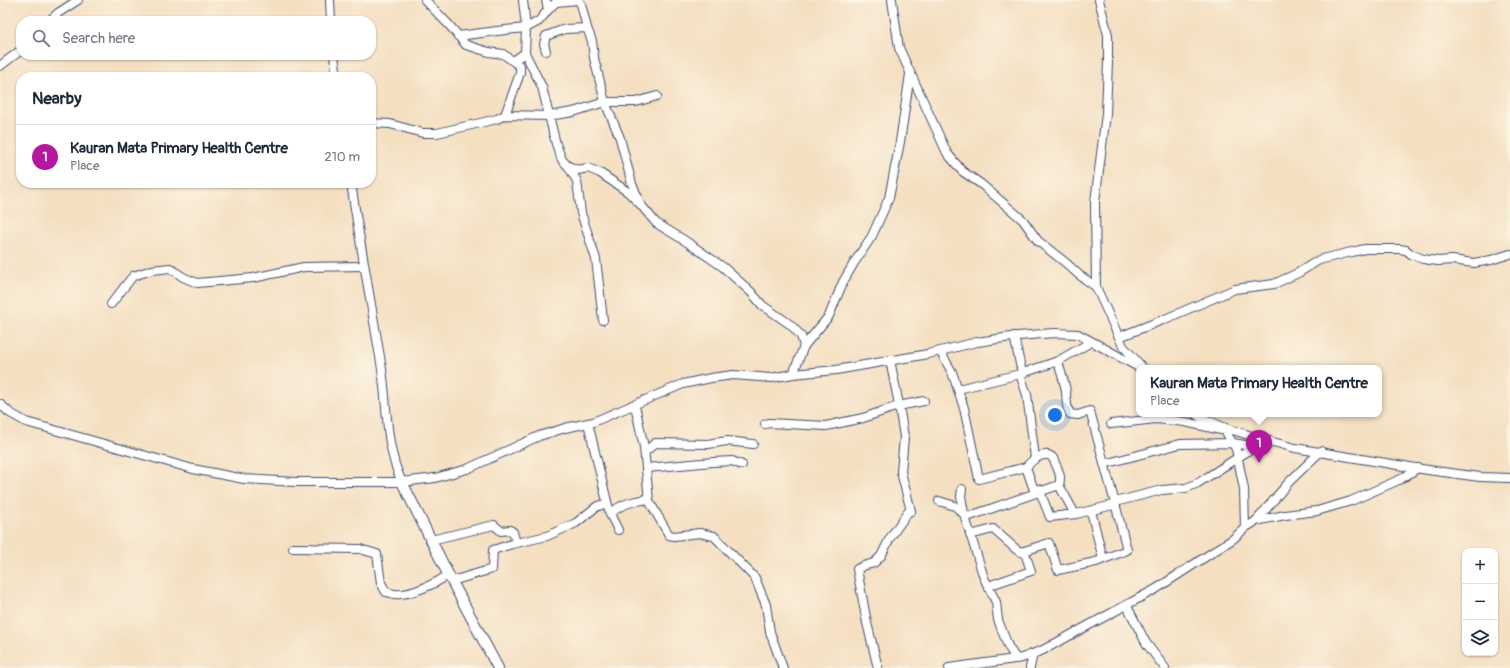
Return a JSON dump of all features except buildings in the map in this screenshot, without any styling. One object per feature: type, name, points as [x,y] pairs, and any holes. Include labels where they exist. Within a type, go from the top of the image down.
[{"type":"main road","points":[[402,482],[450,578],[498,668]]},
{"type":"street","points":[[58,13],[63,0]]},
{"type":"street","points":[[55,16],[78,0]]},
{"type":"street","points":[[330,0],[332,16]]},
{"type":"street","points":[[425,0],[466,45],[489,52],[503,54],[520,66],[520,73],[505,115]]},
{"type":"street","points":[[523,0],[526,28],[525,53],[542,87],[556,144],[562,160],[568,166],[577,181],[581,212],[596,258],[603,320]]},
{"type":"street","points":[[546,0],[548,10]]},
{"type":"street","points":[[458,36],[526,28],[539,21],[556,2],[578,0],[581,4],[592,41],[594,58],[606,102],[620,138],[632,184],[641,204]]},
{"type":"street","points":[[892,0],[899,48],[947,153],[962,171],[981,184],[1023,220],[1043,246],[1096,287]]},
{"type":"street","points":[[1099,0],[1108,35],[1108,62],[1106,114],[1094,202],[1096,287],[1123,346],[1140,365]]},
{"type":"street","points":[[546,51],[544,44],[546,36],[565,29],[587,28]]},
{"type":"street","points":[[513,61],[525,53]]},
{"type":"street","points":[[0,66],[16,54]]},
{"type":"street","points":[[334,60],[336,72]]},
{"type":"street","points":[[793,374],[804,346],[828,316],[843,282],[872,236],[889,198],[900,142],[910,73]]},
{"type":"street","points":[[376,123],[390,124],[423,133],[437,134],[497,119],[505,115],[549,116],[573,112],[606,102],[636,102],[657,96]]},
{"type":"street","points":[[568,166],[578,170],[588,168],[600,173],[628,192],[641,204],[656,223],[723,267],[751,292],[762,305],[791,325],[801,336],[804,346]]},
{"type":"street","points":[[353,188],[364,266],[381,364],[388,434],[397,471],[402,482]]},
{"type":"street","points":[[1119,337],[1235,289],[1274,284],[1298,273],[1319,260],[1365,249],[1399,249],[1406,250],[1423,259],[1438,261],[1452,260],[1474,263],[1496,259],[1510,254]]},
{"type":"street","points":[[111,304],[133,276],[152,270],[170,268],[183,277],[197,283],[254,278],[304,267],[364,266]]},
{"type":"street","points":[[0,404],[10,413],[26,422],[193,470],[244,479],[296,482],[402,482],[435,478],[467,469],[539,436],[588,423],[683,384],[711,378],[733,375],[771,378],[793,374],[836,370],[940,351],[977,342],[1014,336],[1054,333],[1078,334],[1136,366]]},
{"type":"street","points":[[1014,336],[1027,395],[1035,458]]},
{"type":"street","points":[[958,389],[1021,373],[1058,361],[1091,342]]},
{"type":"street","points":[[940,351],[952,372],[964,408],[979,479],[1001,472],[1017,470],[1026,467],[1039,456],[1049,456],[1052,458],[1061,479],[1059,485],[1075,514]]},
{"type":"street","points":[[878,668],[867,623],[857,569],[874,563],[881,556],[890,538],[910,512],[901,472],[904,437],[890,360]]},
{"type":"street","points":[[1021,552],[1049,543],[1058,570],[1096,562],[1127,550],[1090,411],[1078,415],[1070,414],[1066,407],[1066,392],[1058,361]]},
{"type":"street","points":[[764,424],[826,426],[863,418],[899,405],[924,401]]},
{"type":"street","points":[[632,405],[636,410],[645,452],[649,501],[669,535],[674,536],[700,533],[714,536],[755,578],[766,605],[770,632],[783,668]]},
{"type":"street","points":[[1200,417],[1224,429],[1236,449],[1244,489],[1245,528]]},
{"type":"street","points":[[1111,424],[1156,419],[1185,422],[1224,429],[1295,448],[1480,477],[1510,478]]},
{"type":"street","points":[[588,423],[610,514],[618,530]]},
{"type":"street","points":[[645,452],[655,443],[708,444],[727,441],[753,444]]},
{"type":"street","points":[[1040,491],[1050,517],[1091,511],[1162,490],[1186,488],[1198,483],[1248,451],[1262,448],[1270,444],[1270,441]]},
{"type":"street","points":[[1104,464],[1180,444],[1233,444],[1262,448]]},
{"type":"street","points":[[949,668],[1016,659],[1033,654],[1050,647],[1156,590],[1233,539],[1245,528],[1256,521],[1289,482],[1321,452]]},
{"type":"street","points":[[647,468],[732,461],[742,465]]},
{"type":"street","points":[[1026,467],[1034,490],[1039,489],[1040,491]]},
{"type":"street","points":[[1256,521],[1285,515],[1317,511],[1351,501],[1401,479],[1418,468]]},
{"type":"street","points":[[939,501],[955,506],[964,514],[970,516],[1059,485]]},
{"type":"street","points":[[962,489],[961,496],[964,514],[970,535],[984,578],[996,602],[998,620],[1008,646],[1016,659]]},
{"type":"street","points":[[610,514],[617,507],[629,502],[649,498]]},
{"type":"street","points":[[293,548],[360,549],[377,554],[381,583],[386,592],[396,595],[418,590],[438,581],[492,569],[493,550],[547,536],[576,523],[596,507],[607,503]]},
{"type":"street","points":[[1091,511],[1103,559]]},
{"type":"street","points":[[431,540],[494,525],[501,531],[510,530],[516,543]]},
{"type":"street","points":[[970,535],[992,529],[1017,550],[1025,553],[1031,571],[988,586]]},
{"type":"street","points":[[1126,606],[1146,643],[1165,668]]},
{"type":"street","points":[[1030,668],[1033,654]]},
{"type":"place","name":"Kauran Mata Primary Health Centre","points":[[1259,463]]}]
